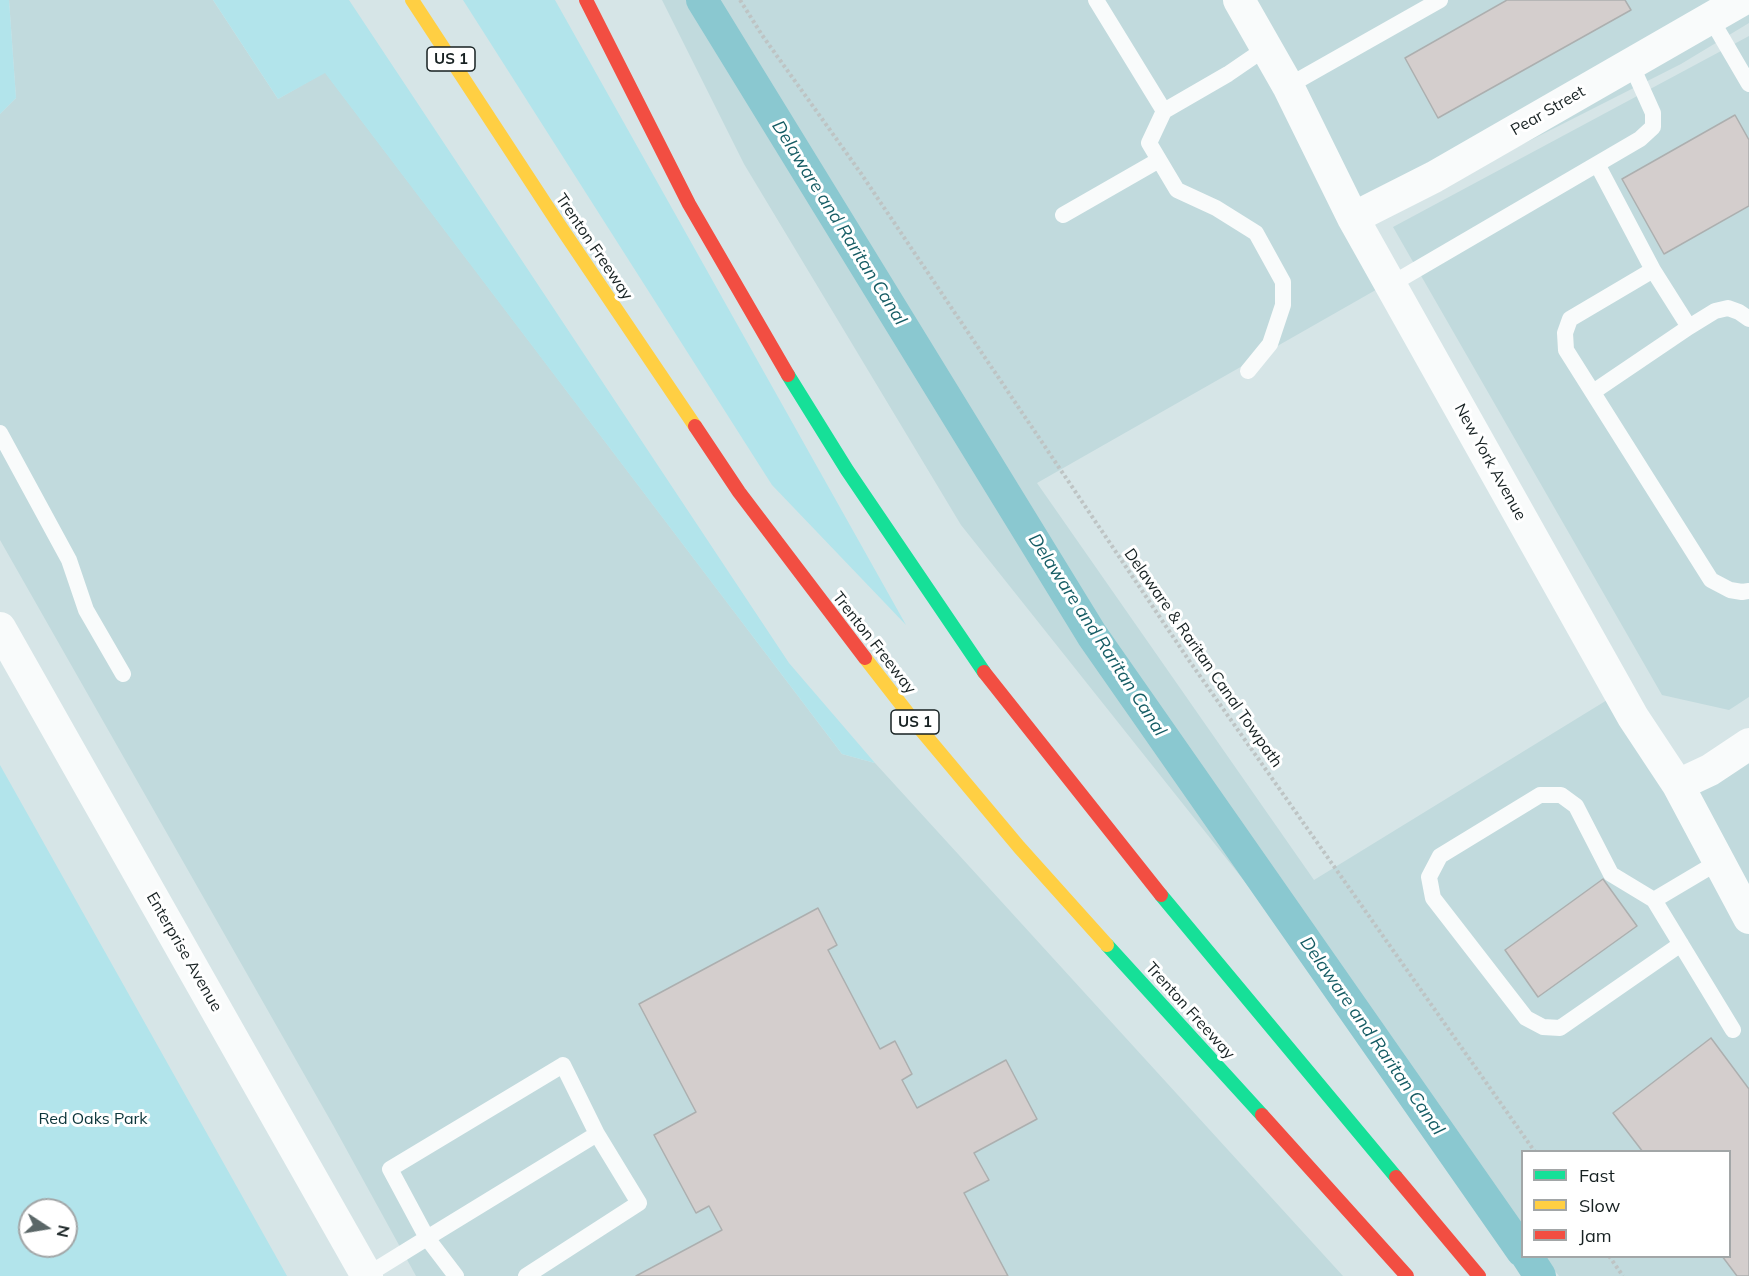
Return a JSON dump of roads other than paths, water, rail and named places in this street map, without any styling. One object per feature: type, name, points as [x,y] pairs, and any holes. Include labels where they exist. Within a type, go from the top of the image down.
[{"type":"highway","name":"Trenton Freeway","points":[[412,0],[558,223],[739,492],[831,615],[921,730],[1019,847],[1407,1276]]},
{"type":"highway","points":[[586,0],[689,204],[784,370],[872,509],[975,661],[1128,856],[1479,1276]]},
{"type":"street","name":"New York Avenue","points":[[1239,0],[1288,86],[1353,218],[1390,285],[1633,717],[1678,785],[1749,918]]},
{"type":"street","name":"Pear Street","points":[[1353,218],[1434,177],[1742,0]]},
{"type":"street","name":"Enterprise Avenue","points":[[0,628],[367,1276]]},
{"type":"street","points":[[1678,785],[1710,770],[1749,744]]},
{"type":"lane","points":[[1096,0],[1164,111]]},
{"type":"lane","points":[[1288,86],[1440,0]]},
{"type":"lane","points":[[1711,19],[1749,84]]},
{"type":"lane","points":[[1248,371],[1270,344],[1283,305],[1283,282],[1256,233],[1216,208],[1177,190],[1149,143],[1164,111],[1228,74],[1266,48]]},
{"type":"lane","points":[[1390,285],[1640,139],[1653,127],[1653,113],[1631,64]]},
{"type":"lane","points":[[1063,215],[1159,160]]},
{"type":"lane","points":[[1597,164],[1653,270],[1689,327]]},
{"type":"lane","points":[[1653,270],[1570,319],[1565,333],[1566,350],[1711,580],[1730,590],[1749,591]]},
{"type":"lane","points":[[1593,392],[1715,310],[1728,308],[1749,319]]},
{"type":"lane","points":[[0,433],[69,560],[86,610],[123,674]]},
{"type":"lane","points":[[1681,944],[1560,1028],[1543,1026],[1526,1018],[1433,898],[1429,877],[1440,856],[1540,795],[1561,795],[1576,806],[1611,874],[1654,900],[1681,944],[1733,1030]]},
{"type":"lane","points":[[1654,900],[1718,862]]},
{"type":"lane","points":[[456,1276],[428,1238],[390,1169],[563,1065],[597,1134],[639,1203],[526,1276]]},
{"type":"lane","points":[[367,1276],[597,1134]]},
{"type":"waterway","name":"Delaware and Raritan Canal","points":[[702,0],[1092,635],[1521,1250]]},
{"type":"waterway","name":"Delaware and Raritan Canal","points":[[1528,1258],[1540,1276]]},
{"type":"park label","name":"Red Oaks Park","points":[[93,1119]]}]
